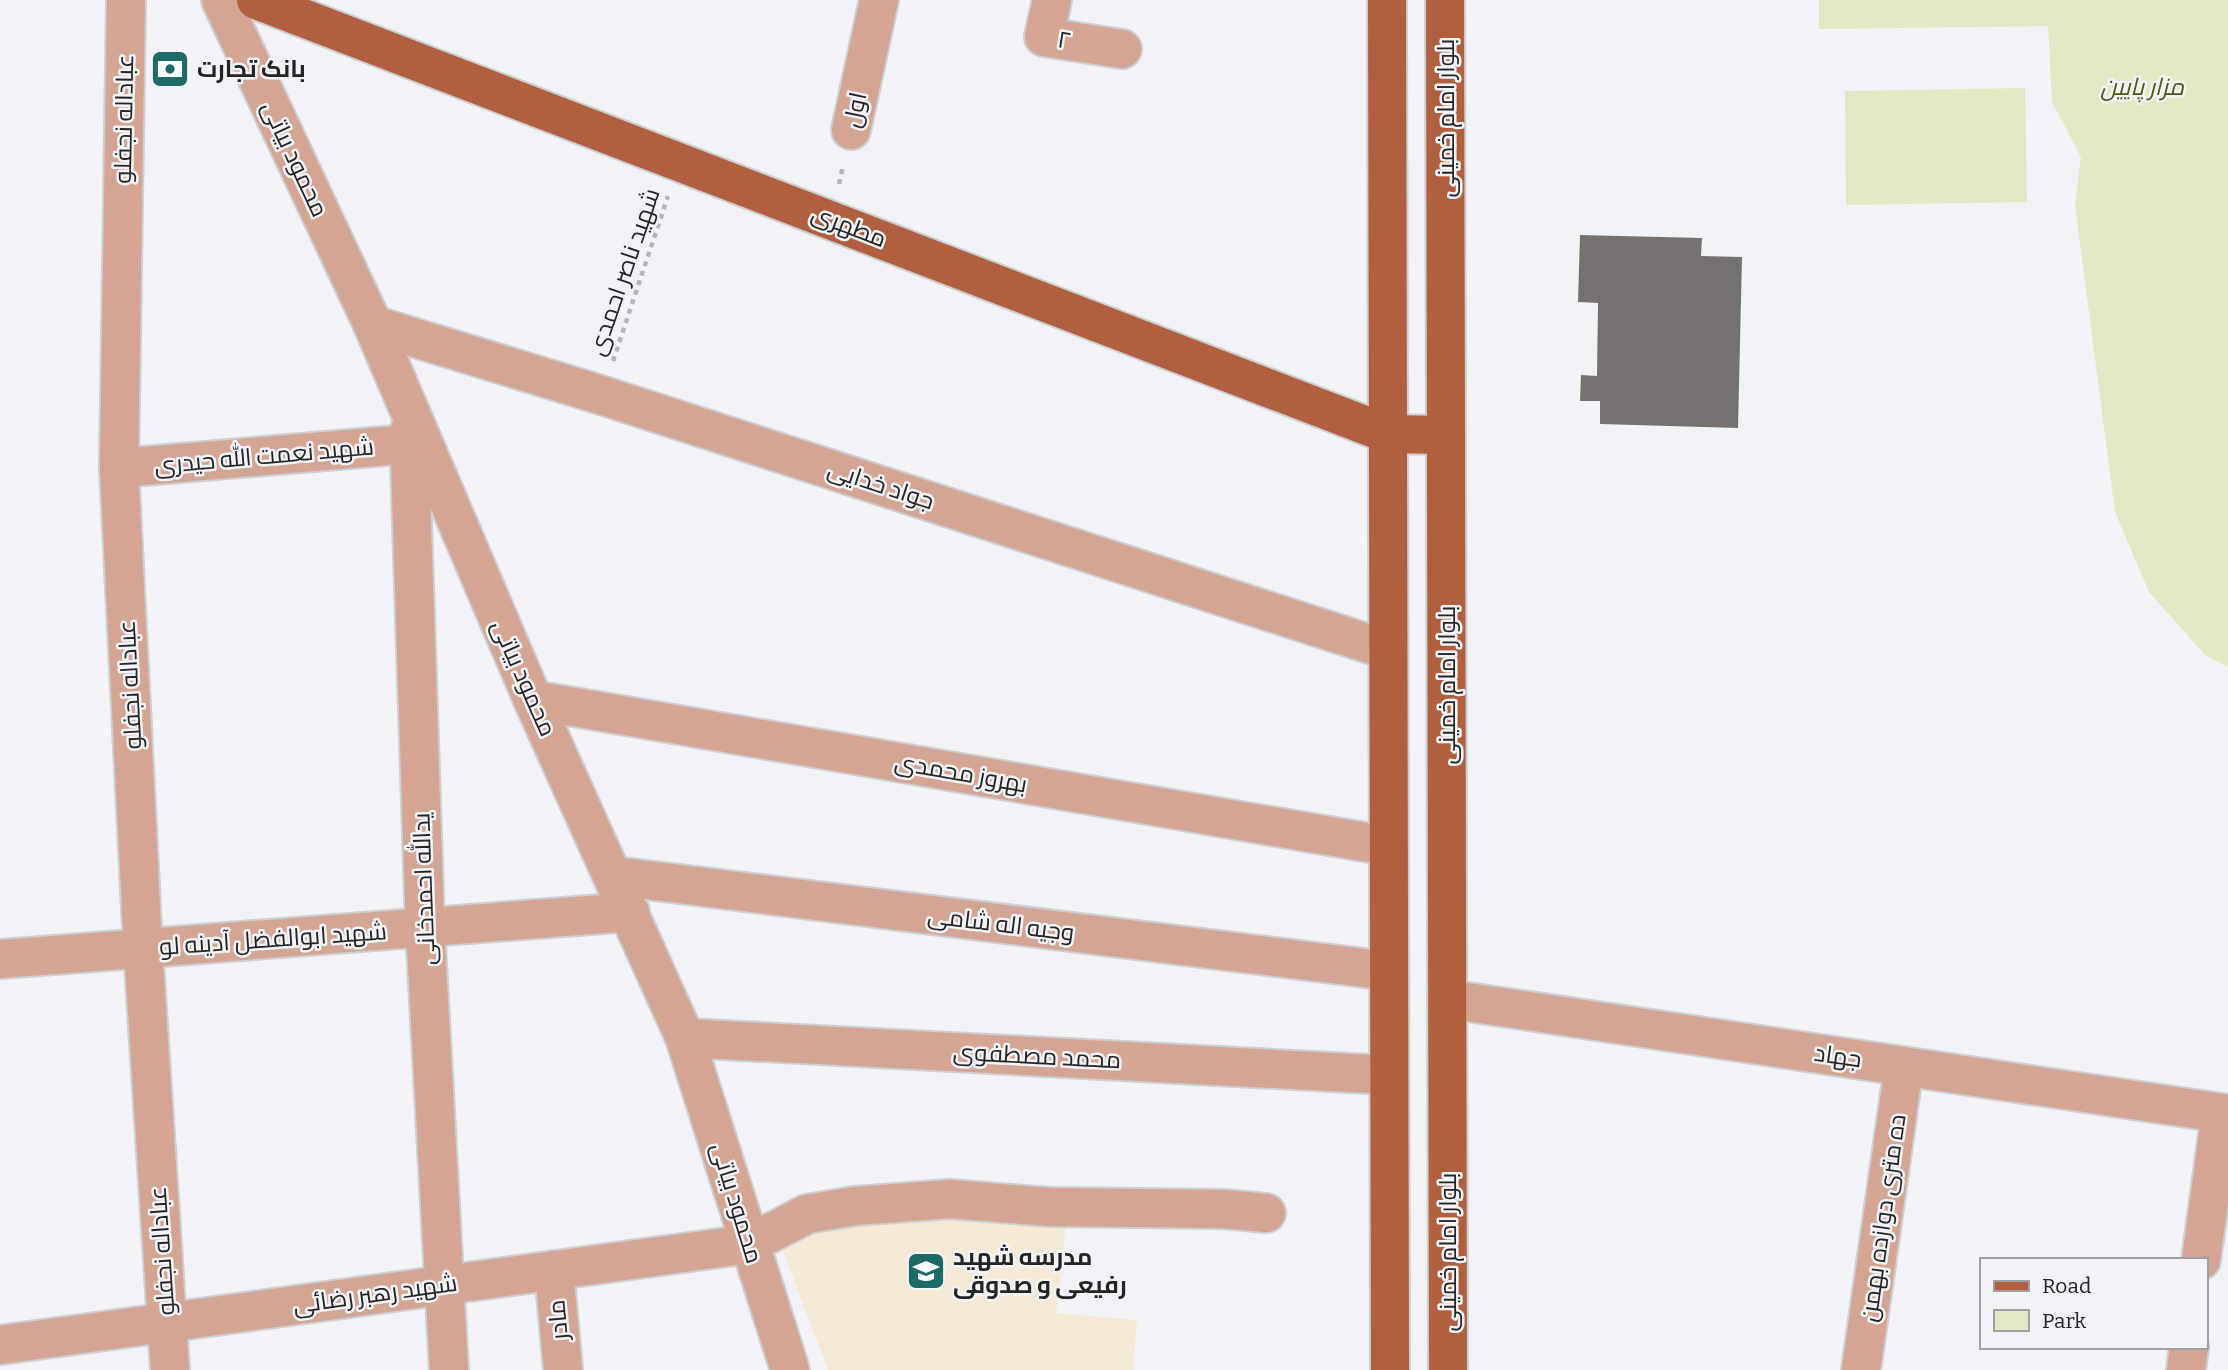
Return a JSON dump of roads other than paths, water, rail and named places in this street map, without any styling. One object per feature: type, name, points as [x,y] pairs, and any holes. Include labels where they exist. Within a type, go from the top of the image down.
[{"type":"main road","name":"مطهری","points":[[256,0],[1388,434],[1446,435]]},
{"type":"main road","points":[[1387,0],[1390,1370]]},
{"type":"main road","name":"بلوار امام خمینی","points":[[1445,0],[1448,1370]]},
{"type":"street","name":"عباداله نجفلو","points":[[126,0],[119,468],[143,948],[170,1370]]},
{"type":"street","name":"محمود بیاتی","points":[[221,0],[373,325],[409,426],[685,1038],[790,1370]]},
{"type":"street","name":"اول","points":[[851,130],[879,0]]},
{"type":"street","name":"۲","points":[[1052,0],[1044,37],[1122,50]]},
{"type":"street","name":"جواد خدایی","points":[[373,325],[601,395],[1388,650]]},
{"type":"street","name":"شهید نعمت الله حیدری","points":[[119,468],[409,426]]},
{"type":"street","name":"یدالله احمدخانی","points":[[409,426],[425,927],[449,1370]]},
{"type":"street","name":"بهروز محمدی","points":[[533,700],[1388,846]]},
{"type":"street","name":"وجیه اله شامی","points":[[614,876],[1389,971]]},
{"type":"street","name":"شهید ابوالفضل آدینه لو","points":[[0,959],[630,912]]},
{"type":"street","name":"جهاد","points":[[1447,999],[2224,1114]]},
{"type":"street","name":"محمد مصطفوی","points":[[685,1038],[1389,1075]]},
{"type":"street","name":"ده متری دوازده بهمن","points":[[1861,1370],[1904,1066]]},
{"type":"street","points":[[2201,1258],[2224,1114]]},
{"type":"street","points":[[749,1244],[807,1214],[855,1206],[950,1199],[1049,1207],[1224,1209],[1266,1213]]},
{"type":"street","name":"شهید رهبر رضائی","points":[[0,1345],[749,1244]]},
{"type":"street","name":"مادر","points":[[554,1270],[563,1370]]},
{"type":"street","points":[[2186,1370],[2189,1349]]},
{"type":"place","name":"بانک تجارت","points":[[170,69]]},
{"type":"place","name":"مدرسه شهید رفیعی و صدوقی","points":[[926,1271]]},
{"type":"park label","name":"مزار پایین","points":[[2142,87]]}]
